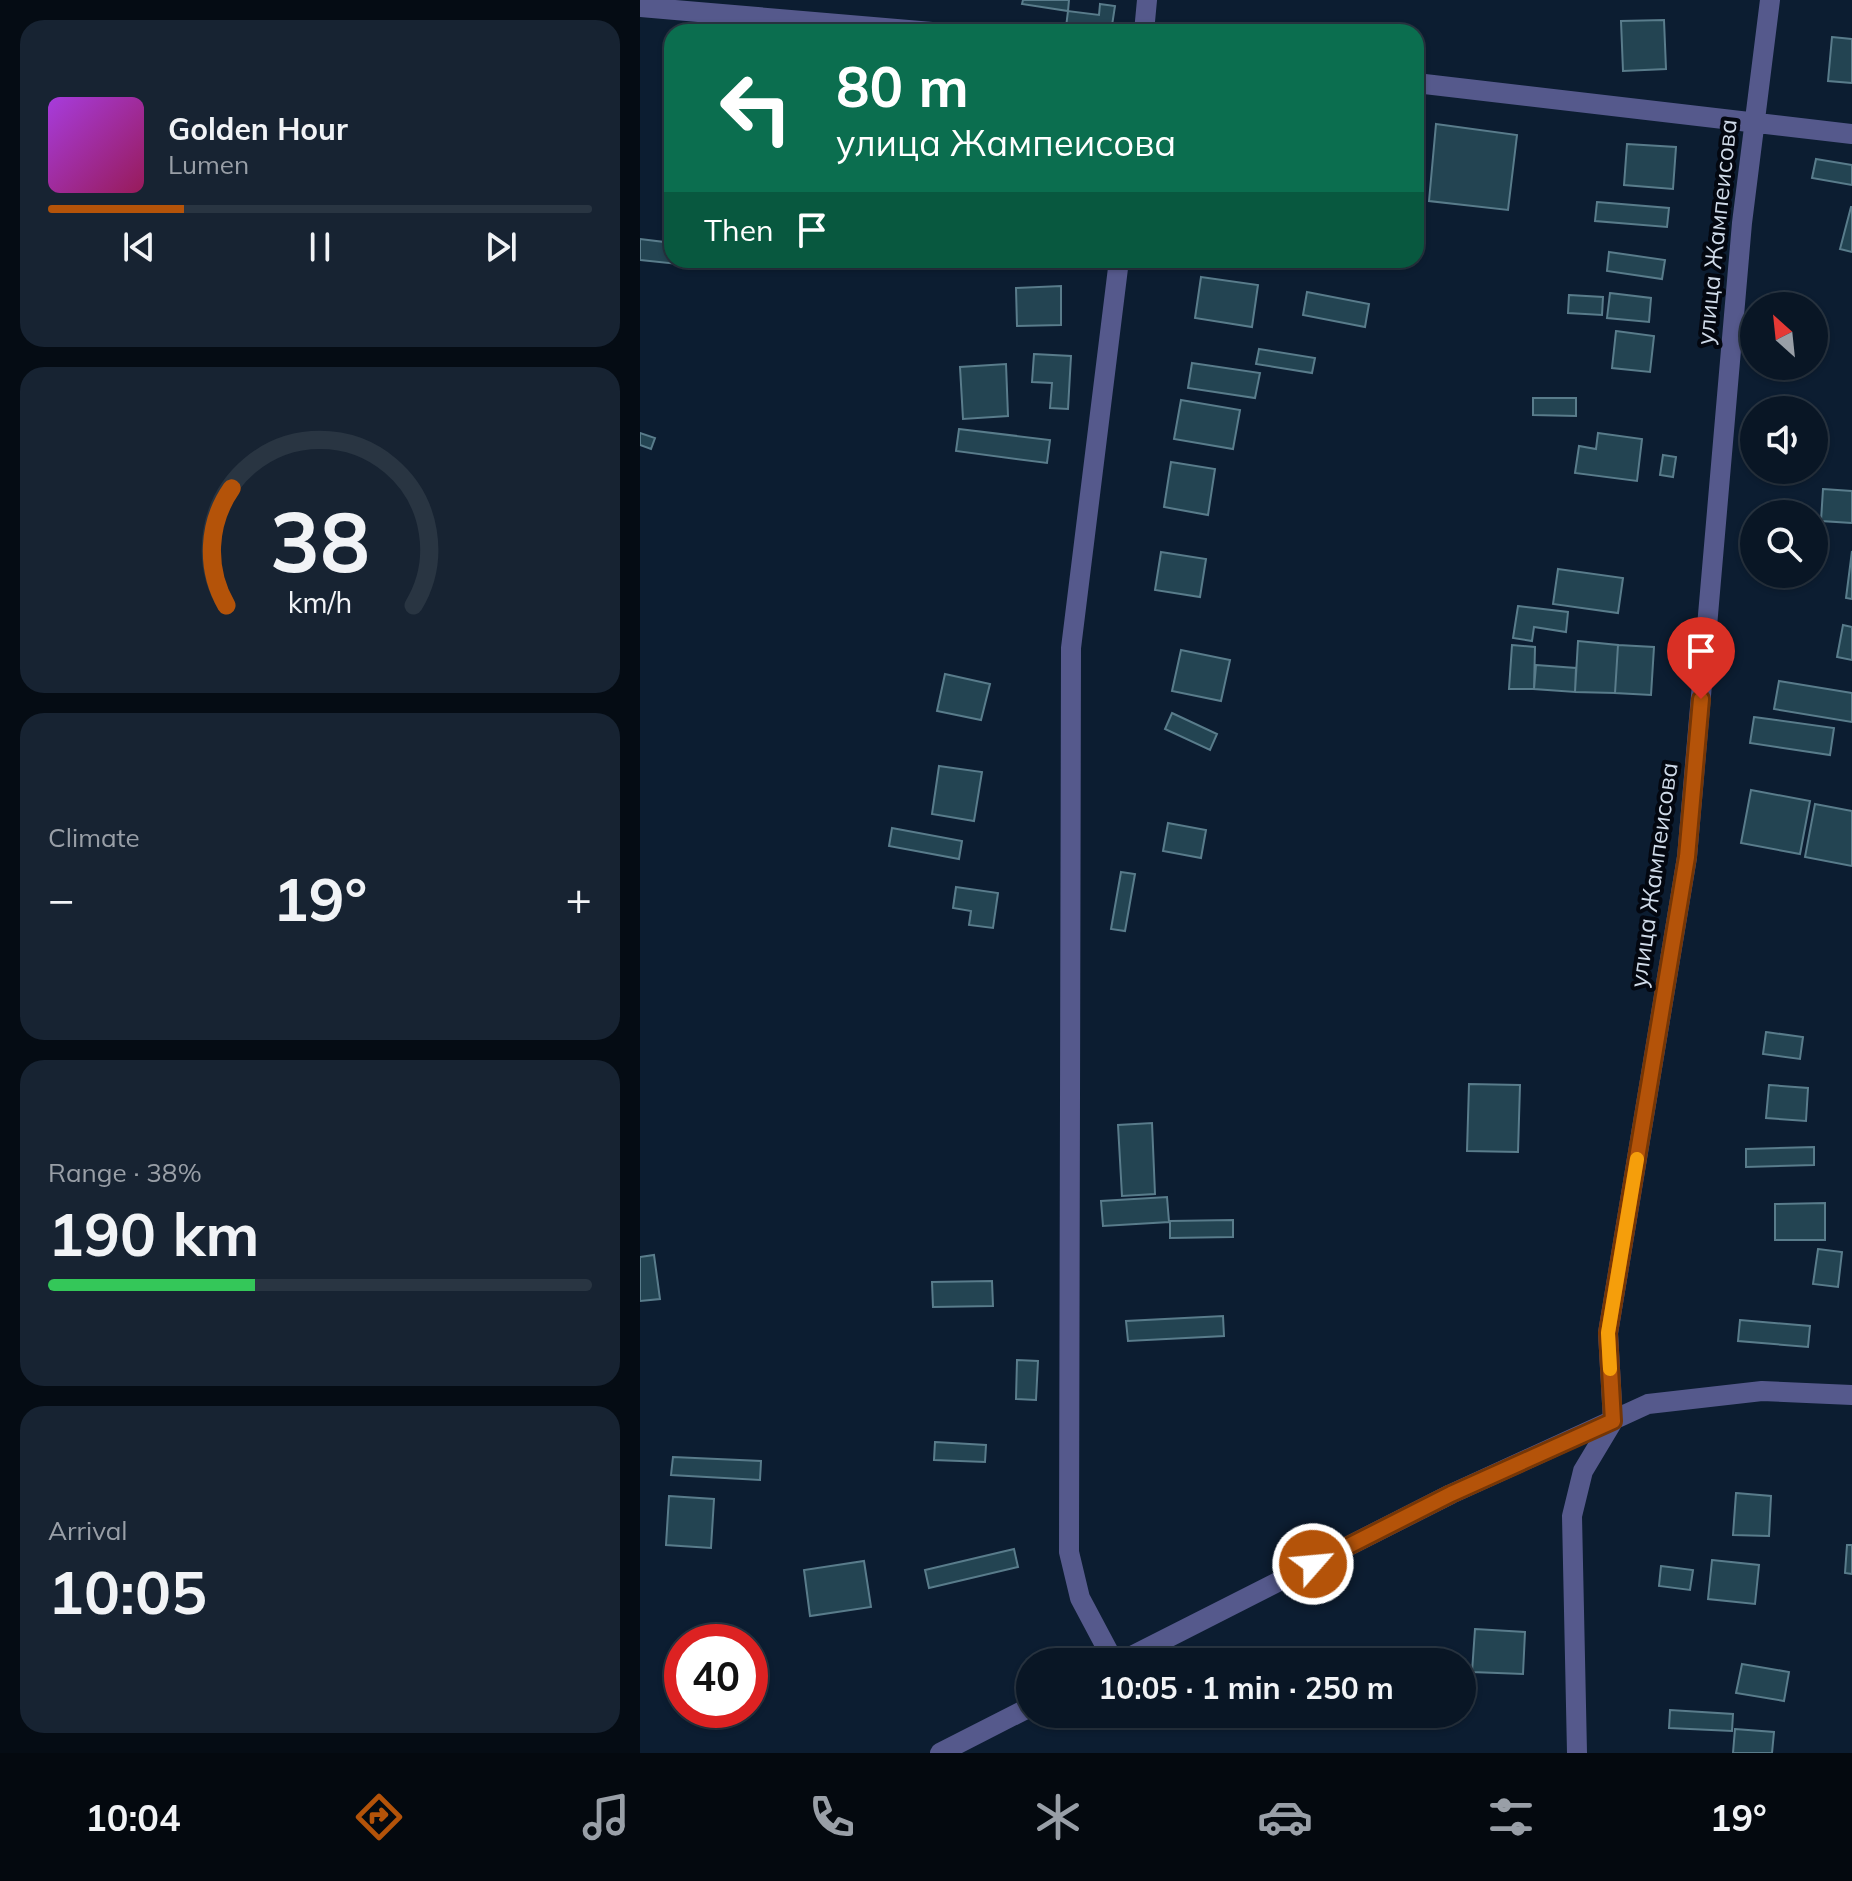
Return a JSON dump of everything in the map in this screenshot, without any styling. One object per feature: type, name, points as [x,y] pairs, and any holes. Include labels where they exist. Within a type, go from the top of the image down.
[{"type":"street","points":[[1145,24],[1147,0]]},
{"type":"street","name":"улица Жампеисова","points":[[1613,1421],[1608,1333],[1687,857],[1742,223],[1770,0]]},
{"type":"street","points":[[640,7],[839,24]]},
{"type":"street","points":[[1424,84],[1852,134]]},
{"type":"street","points":[[1109,1648],[1080,1598],[1069,1552],[1069,915],[1071,648],[1118,268]]},
{"type":"street","points":[[1145,1648],[1451,1494],[1648,1404],[1762,1391],[1852,1395]]},
{"type":"street","points":[[1577,1753],[1572,1516],[1583,1471],[1613,1421]]},
{"type":"street","points":[[940,1753],[1016,1714]]},
{"type":"building","points":[[1023,0],[1069,0],[1068,11],[1022,4]]},
{"type":"building","points":[[1100,4],[1115,6],[1112,24],[1066,24],[1068,11],[1099,15]]},
{"type":"building","points":[[1664,20],[1666,69],[1623,71],[1621,21]]},
{"type":"building","points":[[1832,37],[1852,39],[1852,83],[1828,81]]},
{"type":"building","points":[[1436,124],[1517,135],[1508,210],[1429,201]]},
{"type":"building","points":[[1627,144],[1676,147],[1673,189],[1624,185]]},
{"type":"building","points":[[1816,159],[1852,165],[1852,185],[1812,178]]},
{"type":"building","points":[[1597,202],[1669,208],[1667,227],[1595,221]]},
{"type":"building","points":[[1852,207],[1852,252],[1840,249]]},
{"type":"building","points":[[640,239],[664,242],[664,263],[640,260]]},
{"type":"building","points":[[1609,252],[1665,260],[1662,279],[1607,271]]},
{"type":"building","points":[[1201,277],[1258,285],[1252,327],[1195,318]]},
{"type":"building","points":[[1061,286],[1061,325],[1017,326],[1016,288]]},
{"type":"building","points":[[1307,292],[1369,304],[1365,327],[1303,315]]},
{"type":"building","points":[[1610,293],[1651,298],[1649,322],[1607,318]]},
{"type":"building","points":[[1569,295],[1603,297],[1602,315],[1568,313]]},
{"type":"building","points":[[1616,331],[1654,336],[1650,372],[1612,368]]},
{"type":"building","points":[[1259,349],[1315,358],[1312,373],[1256,364]]},
{"type":"building","points":[[1034,354],[1071,356],[1068,409],[1050,408],[1052,383],[1032,382]]},
{"type":"building","points":[[1192,363],[1260,373],[1255,398],[1188,388]]},
{"type":"building","points":[[1006,364],[1008,416],[963,419],[960,367]]},
{"type":"building","points":[[1533,398],[1576,398],[1576,416],[1533,415]]},
{"type":"building","points":[[1181,400],[1240,410],[1233,449],[1174,439]]},
{"type":"building","points":[[959,429],[1050,440],[1047,463],[956,451]]},
{"type":"building","points":[[640,433],[655,438],[651,449],[640,445]]},
{"type":"building","points":[[1598,433],[1642,439],[1637,481],[1575,473],[1579,446],[1596,449]]},
{"type":"building","points":[[1663,455],[1676,457],[1673,477],[1660,475]]},
{"type":"building","points":[[1171,462],[1215,469],[1208,515],[1164,507]]},
{"type":"building","points":[[1823,489],[1852,491],[1852,523],[1828,521],[1828,500],[1822,500]]},
{"type":"building","points":[[1852,551],[1852,599],[1846,598]]},
{"type":"building","points":[[1161,552],[1206,559],[1200,597],[1155,590]]},
{"type":"building","points":[[1558,569],[1623,578],[1618,613],[1553,604]]},
{"type":"building","points":[[1518,606],[1568,612],[1566,632],[1534,627],[1532,641],[1513,638]]},
{"type":"building","points":[[1843,625],[1852,627],[1852,660],[1837,657]]},
{"type":"building","points":[[1578,641],[1618,645],[1615,693],[1575,692]]},
{"type":"building","points":[[1512,645],[1535,647],[1534,689],[1509,689]]},
{"type":"building","points":[[1618,645],[1654,647],[1651,695],[1615,693]]},
{"type":"building","points":[[1181,650],[1230,660],[1221,701],[1172,691]]},
{"type":"building","points":[[1536,665],[1576,668],[1575,692],[1534,689]]},
{"type":"building","points":[[945,674],[990,684],[981,720],[937,711]]},
{"type":"building","points":[[1779,681],[1852,693],[1852,722],[1774,709]]},
{"type":"building","points":[[1172,713],[1217,734],[1210,750],[1165,729]]},
{"type":"building","points":[[1754,717],[1834,728],[1830,755],[1750,743]]},
{"type":"building","points":[[939,766],[982,772],[974,821],[932,814]]},
{"type":"building","points":[[1751,790],[1810,801],[1800,854],[1741,843]]},
{"type":"building","points":[[1815,804],[1852,811],[1852,866],[1805,857]]},
{"type":"building","points":[[1168,823],[1206,830],[1201,858],[1163,851]]},
{"type":"building","points":[[892,828],[962,841],[959,859],[889,846]]},
{"type":"building","points":[[1121,872],[1135,874],[1125,931],[1111,929]]},
{"type":"building","points":[[956,887],[998,893],[993,928],[969,925],[971,911],[953,908]]},
{"type":"building","points":[[1766,1032],[1803,1037],[1800,1059],[1763,1054]]},
{"type":"building","points":[[1469,1084],[1520,1085],[1518,1152],[1467,1151]]},
{"type":"building","points":[[1769,1085],[1808,1088],[1806,1121],[1766,1118]]},
{"type":"building","points":[[1152,1123],[1155,1194],[1122,1196],[1118,1125]]},
{"type":"building","points":[[1814,1147],[1814,1165],[1746,1167],[1746,1149]]},
{"type":"building","points":[[1167,1197],[1169,1222],[1103,1226],[1101,1201]]},
{"type":"building","points":[[1825,1203],[1825,1240],[1775,1240],[1775,1204]]},
{"type":"building","points":[[1233,1220],[1233,1237],[1170,1238],[1170,1221]]},
{"type":"building","points":[[1818,1249],[1842,1252],[1838,1287],[1813,1284]]},
{"type":"building","points":[[654,1255],[660,1299],[640,1301],[640,1257]]},
{"type":"building","points":[[992,1281],[993,1306],[933,1307],[932,1282]]},
{"type":"building","points":[[1223,1316],[1224,1336],[1128,1341],[1126,1321]]},
{"type":"building","points":[[1740,1320],[1810,1326],[1808,1347],[1738,1341]]},
{"type":"building","points":[[1017,1360],[1038,1361],[1036,1400],[1016,1399]]},
{"type":"building","points":[[935,1442],[986,1445],[985,1462],[934,1460]]},
{"type":"building","points":[[673,1457],[761,1461],[760,1480],[671,1475]]},
{"type":"building","points":[[1736,1493],[1771,1496],[1769,1536],[1733,1535]]},
{"type":"building","points":[[669,1496],[714,1499],[711,1548],[666,1545]]},
{"type":"building","points":[[1847,1545],[1852,1545],[1852,1574],[1845,1573]]},
{"type":"building","points":[[1014,1549],[1018,1567],[929,1588],[925,1570]]},
{"type":"building","points":[[1712,1560],[1759,1565],[1755,1604],[1708,1599]]},
{"type":"building","points":[[864,1561],[871,1607],[810,1616],[804,1570]]},
{"type":"building","points":[[1661,1566],[1693,1570],[1690,1590],[1659,1586]]},
{"type":"building","points":[[1475,1629],[1525,1632],[1523,1674],[1476,1672]]},
{"type":"building","points":[[1742,1664],[1789,1672],[1784,1701],[1736,1693]]},
{"type":"building","points":[[1670,1710],[1733,1714],[1732,1731],[1669,1728]]},
{"type":"building","points":[[1735,1729],[1774,1732],[1772,1753],[1733,1753]]},
{"type":"slow traffic","points":[[1610,1369],[1608,1333],[1637,1159]]},
{"type":"route","points":[[1313,1564],[1451,1494],[1613,1421],[1608,1333],[1687,857],[1701,699]]}]
